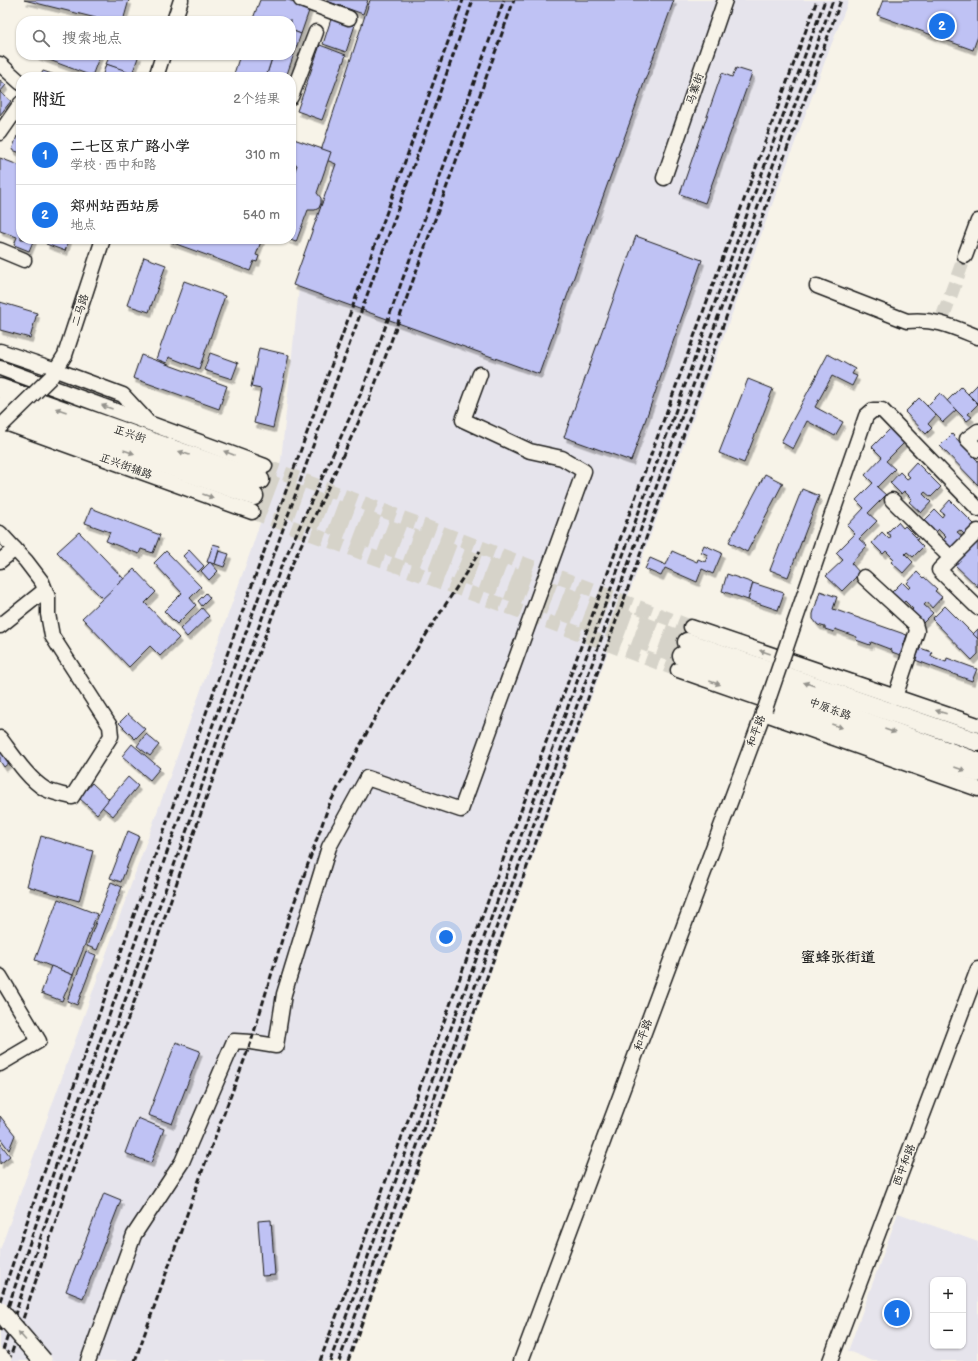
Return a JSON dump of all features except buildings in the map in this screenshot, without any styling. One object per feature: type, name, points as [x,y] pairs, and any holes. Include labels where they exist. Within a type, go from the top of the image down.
[{"type":"main road","name":"正兴街","points":[[0,388],[258,488]]},
{"type":"main road","name":"正兴街","points":[[0,406],[258,488]]},
{"type":"main road","name":"中原东路","points":[[684,649],[978,742]]},
{"type":"main road","name":"中原东路","points":[[684,649],[978,762]]},
{"type":"main road","points":[[0,1310],[43,1361]]},
{"type":"street","points":[[176,16],[181,0]]},
{"type":"street","points":[[301,0],[349,18]]},
{"type":"street","name":"马寨街","points":[[664,178],[725,0]]},
{"type":"street","points":[[296,84],[316,32]]},
{"type":"street","points":[[158,72],[161,60]]},
{"type":"street","points":[[0,64],[16,78]]},
{"type":"street","points":[[0,133],[16,110]]},
{"type":"street","points":[[965,256],[978,221]]},
{"type":"street","name":"二马路","points":[[0,427],[54,374],[65,355],[101,244]]},
{"type":"street","points":[[0,250],[24,260]]},
{"type":"street","points":[[817,286],[907,320],[942,319],[978,337]]},
{"type":"street","points":[[0,351],[54,374],[123,395],[148,422]]},
{"type":"street","points":[[0,368],[148,422],[258,488]]},
{"type":"street","points":[[88,1361],[134,1235],[182,1162],[234,1041],[276,1046],[284,994],[329,847],[367,778],[461,810],[584,470],[562,458],[530,451],[463,420],[480,374]]},
{"type":"street","name":"和平路","points":[[521,1361],[764,711],[866,416],[872,410],[882,410],[978,509]]},
{"type":"street","name":"正兴街辅路","points":[[0,421],[258,488]]},
{"type":"street","points":[[978,431],[967,439],[978,450]]},
{"type":"street","points":[[892,500],[951,558]]},
{"type":"street","points":[[978,531],[939,570],[978,608]]},
{"type":"street","points":[[0,533],[42,582],[48,597],[48,614],[52,636],[110,726],[111,736],[72,797],[46,790],[27,773],[0,738]]},
{"type":"street","points":[[0,561],[15,549]]},
{"type":"street","points":[[864,577],[915,624],[917,631],[896,697]]},
{"type":"street","points":[[0,626],[45,590]]},
{"type":"street","points":[[684,649],[896,697],[978,725]]},
{"type":"street","points":[[684,649],[978,775]]},
{"type":"street","points":[[764,711],[978,789]]},
{"type":"street","name":"西中和路","points":[[830,1361],[978,969]]},
{"type":"street","points":[[0,976],[39,1041],[0,1064]]},
{"type":"shaded area","points":[[371,0],[849,0],[828,53],[638,569],[349,1361],[0,1361],[0,1250],[250,553],[281,460],[300,266],[338,150]]},
{"type":"shaded area","points":[[898,1213],[978,1242],[978,1361],[873,1361],[848,1351]]},
{"type":"tunnel","points":[[943,316],[965,256]]},
{"type":"tunnel","points":[[265,466],[691,627]]},
{"type":"tunnel","points":[[260,480],[687,642]]},
{"type":"tunnel","points":[[254,496],[682,656]]},
{"type":"tunnel","points":[[252,512],[678,670]]},
{"type":"railway","points":[[0,1301],[171,812],[463,0]]},
{"type":"railway","points":[[0,1331],[55,1168],[170,844],[473,0]]},
{"type":"railway","points":[[0,1359],[63,1171],[188,827],[220,732],[281,567],[362,391],[504,0]]},
{"type":"railway","points":[[9,1361],[72,1172],[156,942],[229,733],[289,571],[371,395],[514,0]]},
{"type":"railway","points":[[320,1361],[817,0]]},
{"type":"railway","points":[[330,1361],[825,0]]},
{"type":"railway","points":[[339,1361],[833,0]]},
{"type":"railway","points":[[348,1361],[841,0]]},
{"type":"railway","points":[[135,1361],[203,1169],[251,1042],[287,923],[329,805],[373,721],[406,666],[480,551]]},
{"type":"place","name":"郑州站西站房","points":[[942,26]]},
{"type":"place","name":"二七区京广路小学","points":[[897,1313]]},
{"type":"district","name":"蜜蜂张街道","points":[[838,957]]}]
